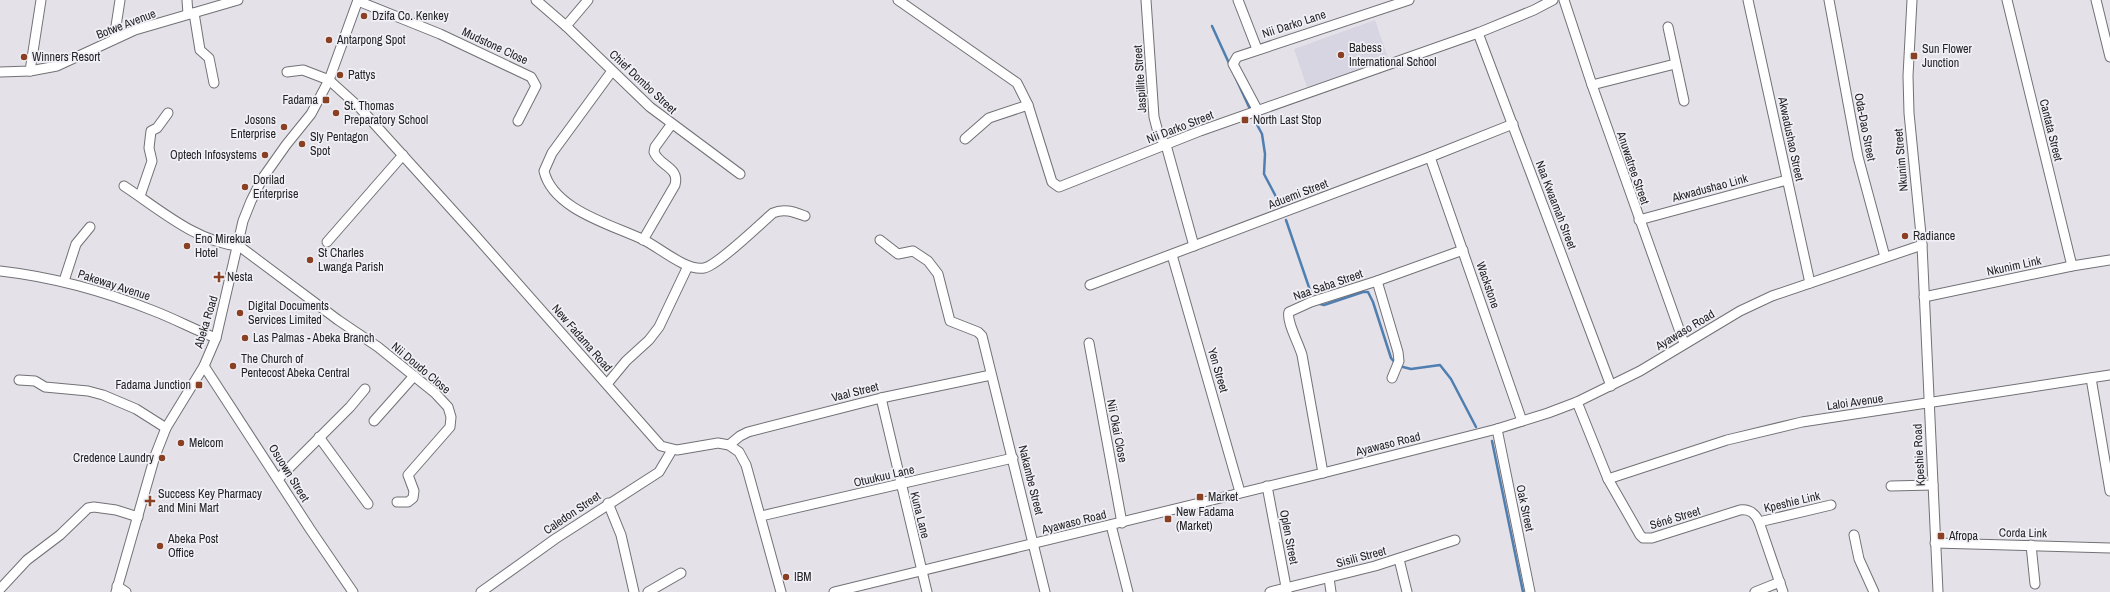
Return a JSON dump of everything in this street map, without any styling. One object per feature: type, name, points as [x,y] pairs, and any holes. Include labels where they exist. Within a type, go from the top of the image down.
[{"type":"street","points":[[30,71],[41,0]]},
{"type":"street","points":[[114,39],[120,0]]},
{"type":"street","points":[[187,0],[200,50],[209,58],[214,83]]},
{"type":"street","name":"Botwe Avenue","points":[[0,72],[30,71],[57,66],[135,30],[238,0]]},
{"type":"street","name":"Abeka Road","points":[[116,589],[155,456],[166,428],[204,366],[216,338],[239,246],[243,221],[262,179],[286,145],[311,114],[329,80],[358,0]]},
{"type":"street","name":"Mudstone Close","points":[[358,0],[447,37],[531,77],[536,86],[518,121]]},
{"type":"street","name":"Chief Dombo Street","points":[[536,0],[566,26],[650,107],[671,125],[740,174]]},
{"type":"street","points":[[566,26],[588,0]]},
{"type":"street","name":"Nii Darko Street","points":[[898,0],[1017,83],[1028,105],[1052,182],[1059,187],[1244,116],[1478,33],[1534,10],[1553,0]]},
{"type":"street","name":"Jaspillite Street","points":[[1146,0],[1156,126],[1159,136],[1166,145],[1194,246]]},
{"type":"street","points":[[1238,0],[1257,49]]},
{"type":"street","name":"Nii Darko Lane","points":[[1256,112],[1233,64],[1237,57],[1380,4],[1409,0]]},
{"type":"street","name":"Anuwatree Street","points":[[1564,0],[1639,220],[1684,343]]},
{"type":"street","name":"Akwadushao Street","points":[[1748,0],[1810,283]]},
{"type":"street","name":"Oda-Dao Street","points":[[1829,0],[1858,157],[1884,257]]},
{"type":"street","name":"Nkunim Street","points":[[1912,0],[1908,76],[1909,113],[1922,245],[1925,318]]},
{"type":"street","name":"Cantata Street","points":[[2007,0],[2072,266]]},
{"type":"street","points":[[2096,0],[2110,57]]},
{"type":"street","points":[[1668,27],[1684,101]]},
{"type":"street","name":"Naa Kwaamah Street","points":[[1478,33],[1611,386]]},
{"type":"street","points":[[1592,85],[1675,64]]},
{"type":"street","points":[[287,72],[303,70],[329,80]]},
{"type":"street","points":[[612,71],[552,153],[544,171],[548,182],[557,193],[578,210],[608,226],[643,240],[688,266],[701,268],[713,264],[772,213],[779,210],[805,216]]},
{"type":"street","name":"New Fadama Road","points":[[329,80],[360,108],[403,155],[657,442],[672,450]]},
{"type":"street","points":[[964,139],[989,118],[1028,105]]},
{"type":"street","points":[[140,196],[152,161],[149,148],[151,131],[157,128],[168,113]]},
{"type":"street","name":"Aduemi Street","points":[[1090,285],[1430,157],[1513,124]]},
{"type":"street","points":[[643,240],[677,180],[674,172],[658,159],[654,152],[655,147],[671,125]]},
{"type":"street","points":[[327,242],[403,155]]},
{"type":"street","name":"Wackstone","points":[[1430,157],[1522,421]]},
{"type":"street","name":"Akwadushao Link","points":[[1639,220],[1787,180]]},
{"type":"street","points":[[124,186],[197,234],[215,242],[239,246]]},
{"type":"street","points":[[64,281],[76,244],[90,227]]},
{"type":"street","name":"Nakambe Street","points":[[880,240],[898,254],[911,251],[916,252],[934,268],[940,280],[949,319],[952,323],[980,334],[1035,544],[1045,592]]},
{"type":"street","name":"Ayawaso Road","points":[[834,592],[1122,523],[1240,492],[1323,473],[1496,429],[1522,421],[1577,402],[1611,386],[1659,360],[1684,343],[1759,301],[1922,245]]},
{"type":"street","name":"Nii Doudo Close","points":[[239,246],[414,376],[448,407],[451,417],[450,427],[408,474],[414,491],[413,498],[408,502],[397,502]]},
{"type":"street","name":"Naa Saba Street","points":[[1323,473],[1302,355],[1288,320],[1288,315],[1291,310],[1463,250]]},
{"type":"street","name":"Yen Street","points":[[1172,255],[1240,492]]},
{"type":"street","name":"Nkunim Link","points":[[1924,297],[2072,266],[2110,260]]},
{"type":"street","points":[[607,384],[626,361],[649,340],[659,327],[688,266]]},
{"type":"street","name":"Pakeway Avenue","points":[[0,271],[64,281],[142,306],[216,338]]},
{"type":"street","points":[[1377,281],[1398,352],[1397,365],[1392,378]]},
{"type":"street","name":"Kpeshie Road","points":[[1925,318],[1938,592]]},
{"type":"street","name":"Nii Okai Close","points":[[1089,343],[1122,523]]},
{"type":"street","name":"Osuown Street","points":[[204,366],[279,478],[310,529],[353,592]]},
{"type":"street","name":"Vaal Street","points":[[729,445],[740,436],[748,432],[881,398],[991,374]]},
{"type":"street","name":"Laloi Avenue","points":[[1608,479],[1727,440],[1825,418],[2110,375]]},
{"type":"street","points":[[374,421],[414,376]]},
{"type":"street","points":[[2091,378],[2110,491]]},
{"type":"street","points":[[19,380],[35,381],[45,387],[88,391],[114,399],[136,409],[166,428]]},
{"type":"street","points":[[279,478],[350,407],[365,389]]},
{"type":"street","name":"Kuna Lane","points":[[881,398],[926,592]]},
{"type":"street","name":"Séné Street","points":[[1577,402],[1608,479],[1635,530],[1643,538],[1652,538],[1674,532],[1740,510],[1752,511],[1759,522]]},
{"type":"street","name":"Oak Street","points":[[1496,429],[1530,592]]},
{"type":"street","points":[[320,437],[368,504]]},
{"type":"street","points":[[672,450],[718,443],[729,445],[742,457],[761,516],[780,592]]},
{"type":"street","name":"Caledon Street","points":[[481,592],[608,503],[658,472],[672,450]]},
{"type":"street","name":"Otuukuu Lane","points":[[761,516],[1013,458]]},
{"type":"street","points":[[1891,486],[1932,485]]},
{"type":"street","name":"Oplen Street","points":[[1267,486],[1287,590]]},
{"type":"street","points":[[608,503],[621,535],[634,592]]},
{"type":"street","name":"Kpeshie Link","points":[[1759,522],[1831,505]]},
{"type":"street","points":[[0,589],[27,560],[60,535],[88,508],[94,507],[116,510],[138,516]]},
{"type":"street","points":[[1759,522],[1784,592]]},
{"type":"street","points":[[1111,525],[1128,592]]},
{"type":"street","points":[[1854,535],[1859,559],[1874,592]]},
{"type":"street","name":"Sisili Street","points":[[1270,592],[1287,590],[1399,559],[1455,540]]},
{"type":"street","name":"Corda Link","points":[[1935,543],[2110,548]]},
{"type":"street","points":[[2031,545],[2035,584]]},
{"type":"street","points":[[1399,559],[1407,592]]},
{"type":"street","points":[[648,592],[681,573]]},
{"type":"street","points":[[1328,578],[1331,592]]},
{"type":"street","points":[[1755,592],[1780,582]]},
{"type":"street","points":[[116,589],[126,592]]},
{"type":"shaded area","name":"Babess International School","points":[[1375,20],[1389,61],[1308,90],[1294,49]]},
{"type":"waterway","points":[[1212,26],[1249,107]]},
{"type":"waterway","points":[[1254,119],[1262,134],[1265,154],[1264,174],[1282,208]]},
{"type":"waterway","points":[[1286,220],[1313,299]]},
{"type":"waterway","points":[[1316,303],[1324,305],[1363,292],[1368,292],[1373,302],[1391,358],[1395,363]]},
{"type":"waterway","points":[[1399,366],[1411,369],[1440,365],[1451,379],[1476,427]]},
{"type":"waterway","points":[[1492,441],[1523,592]]},
{"type":"place","name":"Dzifa Co. Kenkey","points":[[364,16]]},
{"type":"place","name":"Antarpong Spot","points":[[329,40]]},
{"type":"place","name":"Babess International School","points":[[1341,55]]},
{"type":"place","name":"Sun Flower Junction","points":[[1914,56]]},
{"type":"place","name":"Winners Resort","points":[[24,57]]},
{"type":"place","name":"Pattys","points":[[340,75]]},
{"type":"place","name":"Fadama","points":[[326,100]]},
{"type":"place","name":"St. Thomas Preparatory School","points":[[336,113]]},
{"type":"place","name":"North Last Stop","points":[[1245,120]]},
{"type":"place","name":"Josons Enterprise","points":[[284,127]]},
{"type":"place","name":"Sly Pentagon Spot","points":[[302,144]]},
{"type":"place","name":"Optech Infosystems","points":[[265,155]]},
{"type":"place","name":"Dorilad Enterprise","points":[[245,187]]},
{"type":"place","name":"Radiance","points":[[1905,236]]},
{"type":"place","name":"Eno Mirekua Hotel","points":[[187,246]]},
{"type":"place","name":"St Charles Lwanga Parish","points":[[310,260]]},
{"type":"place","name":"Nesta","points":[[219,277]]},
{"type":"place","name":"Digital Documents Services Limited","points":[[240,313]]},
{"type":"place","name":"Las Palmas - Abeka Branch","points":[[245,338]]},
{"type":"place","name":"The Church of Pentecost Abeka Central","points":[[233,366]]},
{"type":"place","name":"Fadama Junction","points":[[199,385]]},
{"type":"place","name":"Melcom","points":[[181,443]]},
{"type":"place","name":"Credence Laundry","points":[[162,458]]},
{"type":"place","name":"Market","points":[[1200,497]]},
{"type":"place","name":"Success Key Pharmacy and Mini Mart","points":[[150,501]]},
{"type":"place","name":"New Fadama (Market)","points":[[1168,519]]},
{"type":"place","name":"Afropa","points":[[1941,536]]},
{"type":"place","name":"Abeka Post Office","points":[[160,546]]},
{"type":"place","name":"IBM","points":[[786,577]]}]
